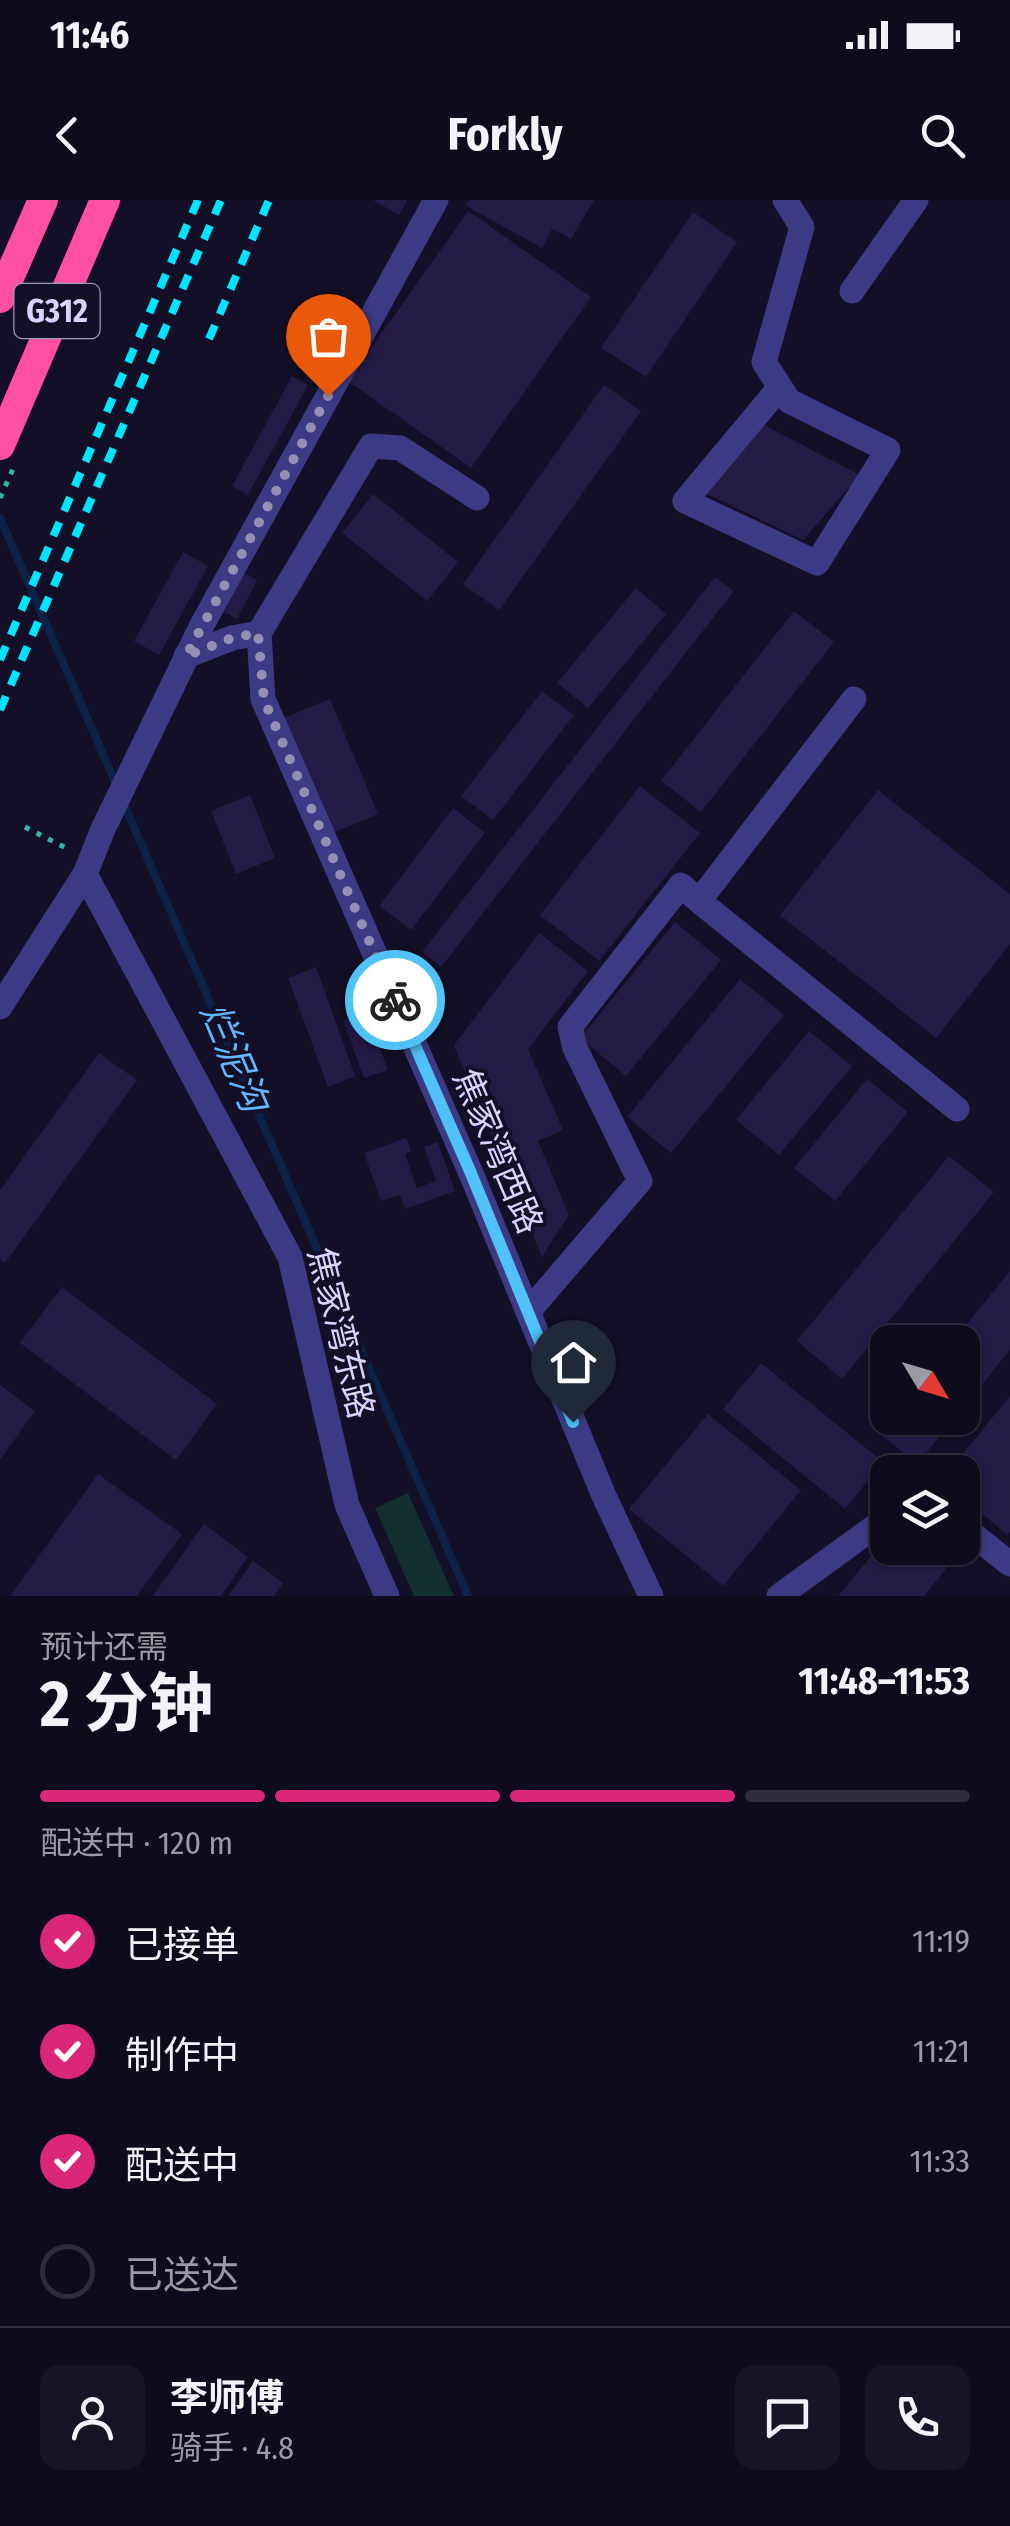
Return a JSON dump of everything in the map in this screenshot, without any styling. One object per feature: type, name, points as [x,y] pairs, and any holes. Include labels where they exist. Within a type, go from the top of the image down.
[{"type":"highway","name":"G312","points":[[0,298],[43,200]]},
{"type":"highway","name":"G312","points":[[9,440],[105,200]]},
{"type":"street","points":[[0,1007],[88,867],[186,656],[436,200]]},
{"type":"street","points":[[780,387],[685,501],[817,564],[888,450],[790,401],[764,362],[802,227],[784,200]]},
{"type":"street","points":[[852,291],[916,200]]},
{"type":"street","points":[[186,656],[232,638],[258,633],[371,446],[400,448],[477,498]]},
{"type":"street","name":"焦家湾西路","points":[[258,633],[264,700],[650,1596]]},
{"type":"street","points":[[699,901],[854,699]]},
{"type":"street","name":"焦家湾东路","points":[[88,867],[290,1256],[347,1505],[388,1596]]},
{"type":"street","points":[[528,1312],[640,1180],[575,1048],[570,1026],[681,885],[956,1109]]},
{"type":"street","points":[[779,1596],[870,1530]]},
{"type":"street","points":[[980,1540],[1010,1564]]},
{"type":"path","points":[[0,498],[9,440]]},
{"type":"path","points":[[26,828],[88,867]]},
{"type":"green space","points":[[408,1493],[454,1596],[414,1596],[375,1508]]},
{"type":"building","points":[[373,200],[407,200],[399,215]]},
{"type":"building","points":[[469,200],[594,200],[571,239],[552,229],[542,248],[466,206]]},
{"type":"building","points":[[468,211],[591,297],[471,468],[348,381]]},
{"type":"building","points":[[693,212],[737,242],[646,377],[601,348]]},
{"type":"building","points":[[292,376],[308,385],[248,495],[232,486]]},
{"type":"building","points":[[604,385],[641,411],[499,610],[463,584]]},
{"type":"building","points":[[764,425],[860,475],[803,540],[707,494]]},
{"type":"building","points":[[373,494],[458,562],[427,601],[342,533]]},
{"type":"building","points":[[183,552],[208,566],[159,655],[134,641]]},
{"type":"building","points":[[244,573],[257,580],[237,619],[224,612]]},
{"type":"building","points":[[715,577],[734,591],[441,967],[422,952]]},
{"type":"building","points":[[636,588],[666,614],[588,708],[557,683]]},
{"type":"building","points":[[794,611],[834,642],[701,812],[661,781]]},
{"type":"building","points":[[542,691],[574,715],[493,820],[461,796]]},
{"type":"building","points":[[330,699],[378,814],[333,833],[284,718]]},
{"type":"building","points":[[640,786],[700,833],[599,961],[540,915]]},
{"type":"building","points":[[878,790],[1010,894],[1010,944],[936,1038],[780,915]]},
{"type":"building","points":[[250,795],[275,858],[236,874],[211,811]]},
{"type":"building","points":[[453,808],[485,833],[411,930],[379,906]]},
{"type":"building","points":[[675,922],[721,960],[626,1076],[580,1038]]},
{"type":"building","points":[[539,933],[588,971],[528,1049],[563,1130],[538,1141],[569,1215],[542,1257],[454,1045]]},
{"type":"building","points":[[316,967],[355,1076],[328,1087],[288,978]]},
{"type":"building","points":[[740,979],[784,1015],[671,1153],[627,1117]]},
{"type":"building","points":[[367,1012],[388,1070],[364,1078],[343,1020]]},
{"type":"building","points":[[809,1031],[852,1066],[779,1155],[736,1120]]},
{"type":"building","points":[[99,1053],[137,1080],[5,1263],[0,1259],[0,1190]]},
{"type":"building","points":[[867,1079],[908,1112],[835,1201],[794,1168]]},
{"type":"building","points":[[406,1138],[411,1151],[405,1154],[417,1188],[436,1181],[424,1147],[438,1142],[455,1191],[405,1209],[400,1195],[381,1201],[364,1153]]},
{"type":"building","points":[[949,1156],[994,1192],[886,1325],[870,1325],[870,1345],[842,1379],[797,1341]]},
{"type":"building","points":[[1010,1271],[1010,1350],[980,1387],[980,1325],[966,1325]]},
{"type":"building","points":[[62,1287],[217,1404],[176,1460],[20,1343]]},
{"type":"building","points":[[761,1363],[874,1455],[870,1455],[870,1478],[845,1509],[723,1409]]},
{"type":"building","points":[[0,1385],[35,1411],[0,1460]]},
{"type":"building","points":[[1010,1396],[1008,1535],[980,1512],[980,1455],[962,1455]]},
{"type":"building","points":[[708,1414],[801,1490],[723,1586],[629,1509]]},
{"type":"building","points":[[882,1435],[941,1435],[924,1455],[906,1455]]},
{"type":"building","points":[[98,1474],[182,1534],[137,1596],[10,1596]]},
{"type":"building","points":[[204,1524],[248,1557],[221,1596],[153,1596]]},
{"type":"building","points":[[870,1558],[870,1565],[949,1565],[924,1596],[838,1596]]},
{"type":"building","points":[[253,1561],[283,1583],[274,1596],[228,1596]]},
{"type":"waterway","name":"烂泥沟","points":[[0,518],[116,784]]},
{"type":"waterway","name":"烂泥沟","points":[[123,802],[468,1596]]},
{"type":"railway","points":[[0,660],[198,200]]},
{"type":"railway","points":[[0,710],[221,200]]},
{"type":"railway","points":[[209,339],[269,200]]},
{"type":"way so far","points":[[328,396],[186,656],[232,638],[258,633],[264,700],[395,1000]]},
{"type":"route","points":[[395,1000],[573,1422]]}]
